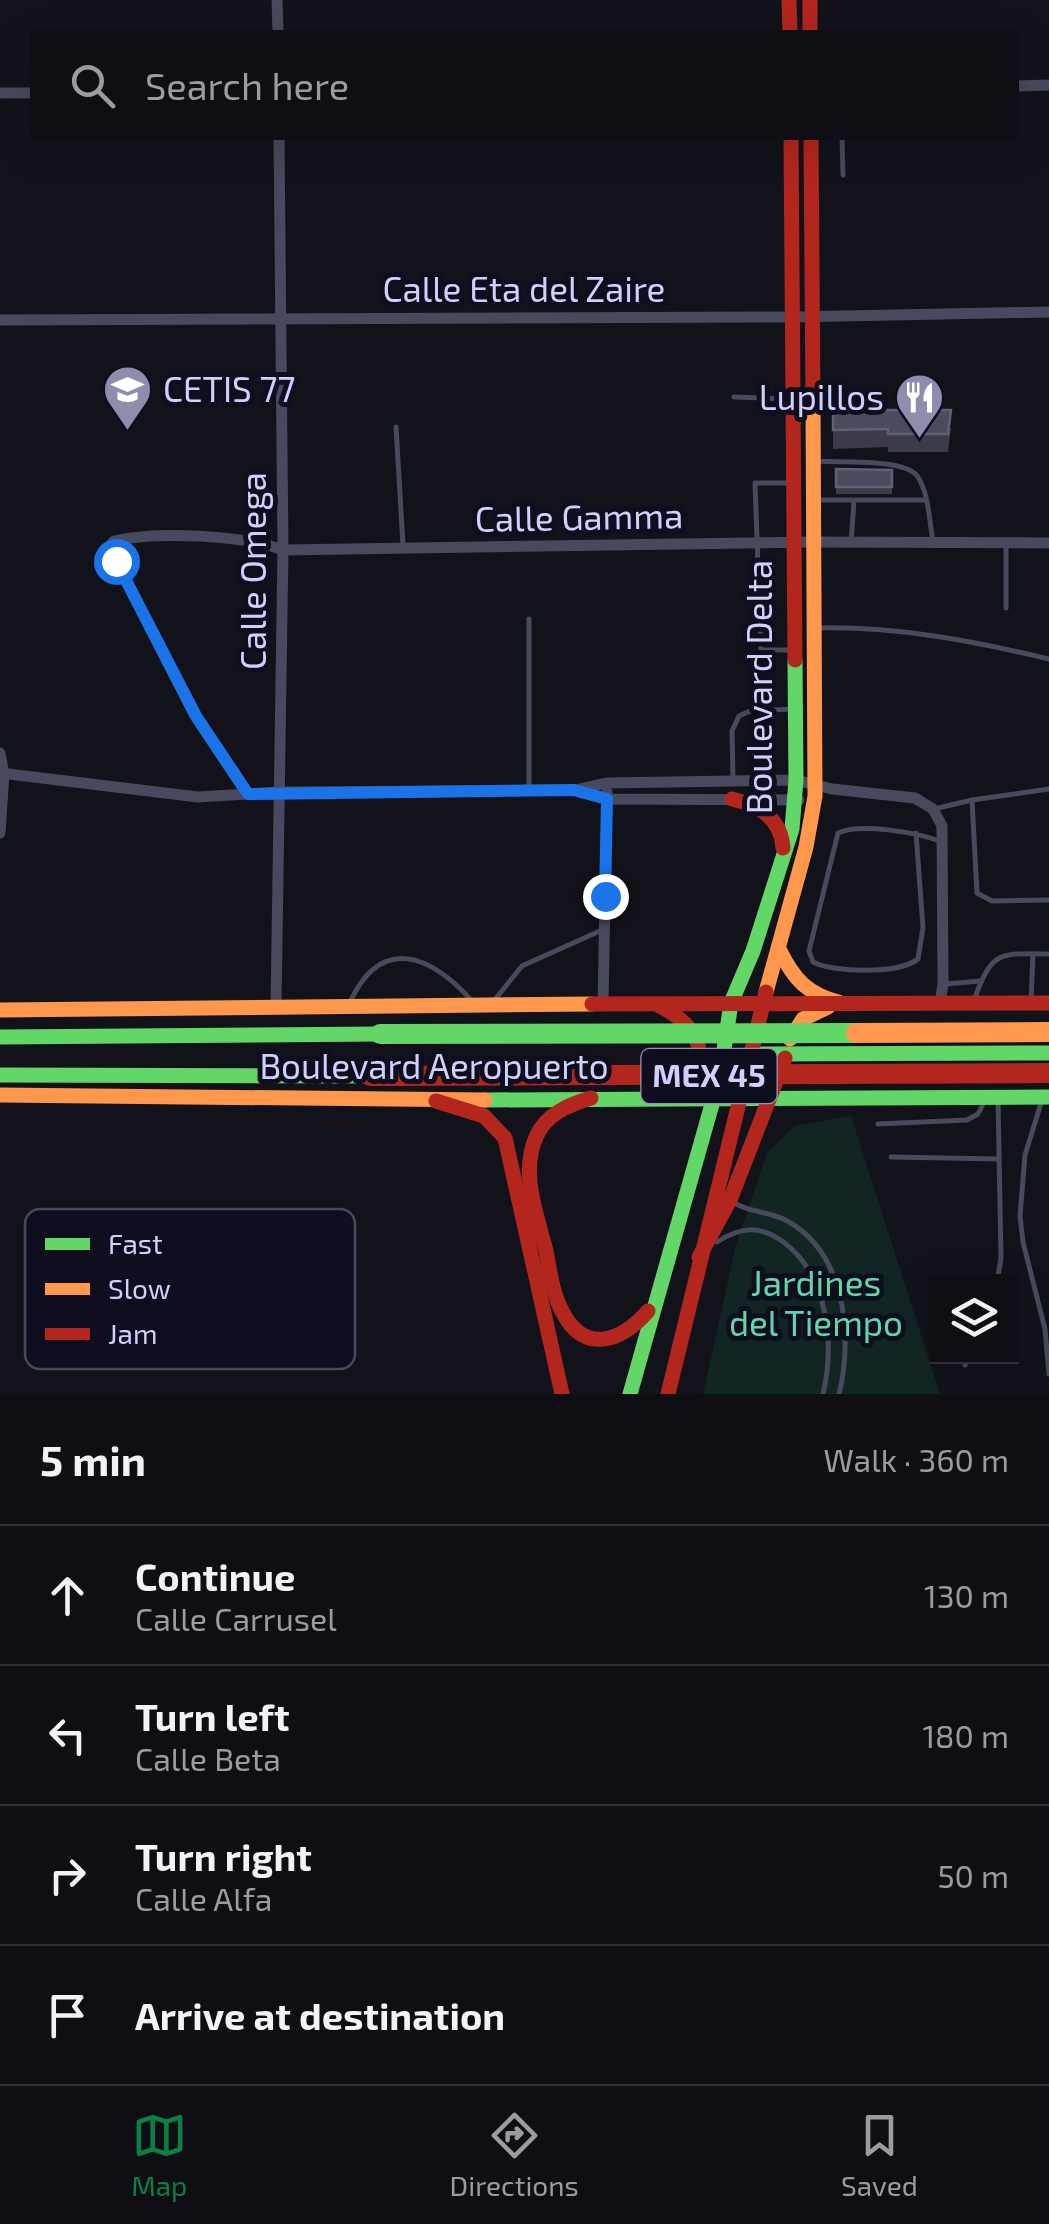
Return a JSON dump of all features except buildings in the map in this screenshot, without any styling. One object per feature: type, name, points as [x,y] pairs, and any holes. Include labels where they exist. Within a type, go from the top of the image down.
[{"type":"main road","points":[[789,0],[790,30]]},
{"type":"main road","points":[[810,0],[810,30]]},
{"type":"main road","name":"Boulevard Delta","points":[[630,1394],[720,1076],[731,1003],[753,951],[792,828],[811,790],[795,708],[795,650],[804,542],[814,500],[814,461],[791,140]]},
{"type":"main road","name":"Boulevard Delta","points":[[723,1196],[739,1098],[809,834],[814,628],[804,542],[792,483],[792,399],[802,316],[811,140]]},
{"type":"main road","points":[[733,790],[774,821],[784,842],[781,864]]},
{"type":"main road","points":[[778,950],[800,989],[841,1003]]},
{"type":"main road","name":"Boulevard Aeropuerto","points":[[0,1010],[841,1003],[942,993],[972,1003],[1040,1003]]},
{"type":"main road","points":[[668,1394],[699,1257],[723,1196],[772,1098],[791,1036],[803,1019],[841,1003]]},
{"type":"main road","points":[[642,1099],[678,1086],[697,1064],[699,1044],[694,1031],[657,1004]]},
{"type":"main road","name":"Boulevard Aeropuerto","points":[[0,1036],[1049,1032]]},
{"type":"main road","points":[[720,1076],[732,1061],[752,1054],[1049,1053]]},
{"type":"main road","points":[[785,1056],[794,1086],[810,1098]]},
{"type":"main road","name":"Boulevard Aeropuerto","points":[[0,1075],[1049,1074]]},
{"type":"main road","name":"Boulevard Aeropuerto","points":[[0,1095],[436,1101],[1046,1097]]},
{"type":"main road","points":[[591,1098],[552,1114],[530,1152],[532,1192],[554,1286],[568,1323],[591,1339],[617,1338],[627,1333],[655,1302]]},
{"type":"main road","points":[[436,1101],[482,1113],[505,1138],[562,1394]]},
{"type":"street","points":[[277,0],[278,30]]},
{"type":"street","points":[[1019,86],[1049,86]]},
{"type":"street","points":[[0,93],[30,93]]},
{"type":"street","name":"Calle Omega","points":[[276,1005],[283,550],[279,140]]},
{"type":"street","name":"Calle Eta del Zaire","points":[[0,320],[1049,312]]},
{"type":"street","name":"Calle Gamma","points":[[248,794],[196,716],[116,561],[112,542],[234,538],[259,541],[283,550],[804,542],[1049,543]]},
{"type":"street","points":[[0,754],[0,834]]},
{"type":"street","points":[[2,774],[173,796],[574,790],[606,783],[915,798],[933,809],[942,826],[942,993]]},
{"type":"street","points":[[603,1004],[606,783]]},
{"type":"street","points":[[574,790],[607,799],[733,790],[811,790]]},
{"type":"lane","points":[[842,140],[843,175]]},
{"type":"lane","points":[[734,397],[792,399]]},
{"type":"lane","points":[[396,428],[404,548]]},
{"type":"lane","points":[[814,461],[902,466],[916,473],[933,543]]},
{"type":"lane","points":[[792,483],[755,483],[761,650],[795,650]]},
{"type":"lane","points":[[814,500],[925,500]]},
{"type":"lane","points":[[851,542],[854,500]]},
{"type":"lane","points":[[1006,543],[1006,608]]},
{"type":"lane","points":[[528,619],[529,790]]},
{"type":"lane","points":[[814,628],[932,636],[1049,659]]},
{"type":"lane","points":[[733,790],[732,731],[739,716],[750,711],[795,708]]},
{"type":"lane","points":[[933,809],[1049,790]]},
{"type":"lane","points":[[972,800],[973,876],[980,898],[1049,900]]},
{"type":"lane","points":[[916,833],[923,928],[918,959],[906,967],[892,969],[832,968],[813,962],[809,951],[838,834],[857,829],[916,833],[942,842]]},
{"type":"lane","points":[[348,1006],[361,979],[393,959],[428,963],[483,1004],[522,966],[604,929]]},
{"type":"lane","points":[[972,1003],[994,960],[1010,954],[1049,954]]},
{"type":"lane","points":[[1033,954],[1040,1003]]},
{"type":"lane","points":[[942,993],[980,981]]},
{"type":"lane","points":[[878,1124],[967,1120],[978,1114],[992,1097]]},
{"type":"lane","points":[[992,1097],[999,1159],[998,1274]]},
{"type":"lane","points":[[1046,1097],[1025,1155],[1020,1216],[1045,1328],[1049,1374]]},
{"type":"lane","points":[[892,1157],[999,1159]]},
{"type":"lane","points":[[723,1196],[751,1211],[784,1219],[808,1239],[836,1283],[846,1330],[846,1359],[839,1394]]},
{"type":"lane","points":[[699,1257],[739,1230],[763,1230],[799,1256],[818,1286],[826,1333],[822,1394]]},
{"type":"lane","points":[[826,1333],[846,1330]]},
{"type":"green space","name":"Jardines del Tiempo","points":[[851,1116],[940,1394],[703,1394],[735,1249],[767,1153],[795,1126]]},
{"type":"traffic: fast","points":[[630,1394],[720,1076],[731,1003],[753,951],[792,829],[796,780],[795,660]]},
{"type":"traffic: fast","points":[[380,1034],[856,1033]]},
{"type":"traffic: fast","points":[[0,1037],[380,1034]]},
{"type":"traffic: fast","points":[[720,1076],[732,1061],[752,1054],[1049,1053]]},
{"type":"traffic: fast","points":[[0,1075],[370,1076]]},
{"type":"traffic: fast","points":[[485,1100],[1049,1097]]},
{"type":"traffic: slow","points":[[766,992],[806,847],[815,796],[813,403]]},
{"type":"traffic: slow","points":[[779,949],[803,984],[841,1003]]},
{"type":"traffic: slow","points":[[0,1010],[592,1004]]},
{"type":"traffic: slow","points":[[790,1039],[803,1019],[828,1007]]},
{"type":"traffic: slow","points":[[856,1033],[1049,1032]]},
{"type":"traffic: slow","points":[[0,1095],[485,1100]]},
{"type":"traffic: jam","points":[[789,0],[790,30]]},
{"type":"traffic: jam","points":[[810,0],[810,30]]},
{"type":"traffic: jam","points":[[791,140],[795,660]]},
{"type":"traffic: jam","points":[[811,140],[813,403]]},
{"type":"traffic: jam","points":[[732,799],[767,814],[778,829],[783,848]]},
{"type":"traffic: jam","points":[[668,1394],[766,992]]},
{"type":"traffic: jam","points":[[592,1004],[1049,1003]]},
{"type":"traffic: jam","points":[[656,1096],[689,1076],[699,1052],[688,1027],[658,1005]]},
{"type":"traffic: jam","points":[[699,1257],[730,1200],[785,1058]]},
{"type":"traffic: jam","points":[[370,1076],[1049,1073]]},
{"type":"traffic: jam","points":[[591,1098],[552,1116],[540,1129],[531,1151],[532,1194],[554,1289],[571,1325],[592,1339],[615,1336],[648,1311]]},
{"type":"traffic: jam","points":[[436,1101],[484,1116],[505,1138],[562,1394]]},
{"type":"place","name":"CETIS 77","points":[[128,432]]},
{"type":"place","name":"Lupillos","points":[[919,440]]},
{"type":"route","points":[[116,561],[196,716],[248,794],[574,790],[607,799],[605,896]]}]
